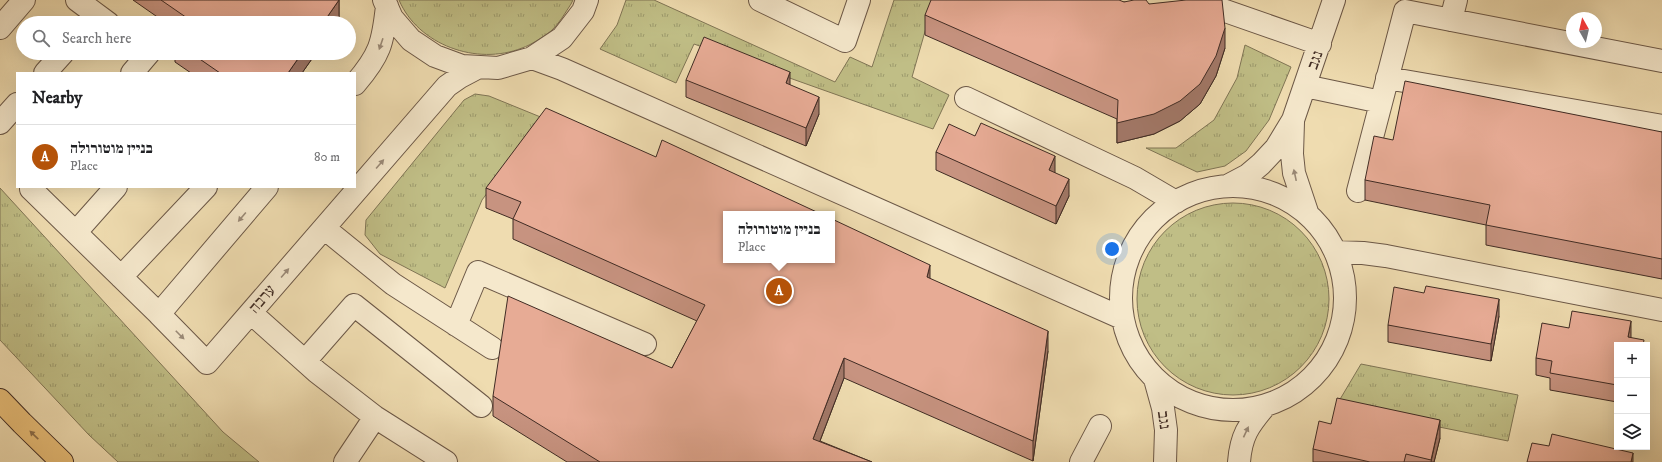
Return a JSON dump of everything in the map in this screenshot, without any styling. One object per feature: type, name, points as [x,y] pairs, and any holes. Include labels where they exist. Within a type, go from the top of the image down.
[{"type":"main road","points":[[0,400],[62,462]]},
{"type":"street","points":[[0,28],[24,0]]},
{"type":"street","points":[[77,0],[95,16]]},
{"type":"street","points":[[386,3],[392,18],[411,40],[435,56],[462,66],[498,68],[532,58],[562,38],[583,11],[587,0]]},
{"type":"street","points":[[760,0],[845,41],[859,0]]},
{"type":"street","points":[[1194,0],[1320,44]]},
{"type":"street","name":"נגב","points":[[1229,185],[1248,174],[1261,164],[1276,148],[1293,120],[1334,0]]},
{"type":"street","points":[[356,83],[367,70],[378,53],[384,33],[386,3]]},
{"type":"street","points":[[1358,191],[1404,11],[1454,10],[1662,61]]},
{"type":"street","points":[[532,58],[562,69],[1122,318]]},
{"type":"street","points":[[46,72],[57,60]]},
{"type":"street","points":[[133,72],[143,60]]},
{"type":"street","name":"ערבה","points":[[159,314],[208,363],[447,86],[479,67]]},
{"type":"street","points":[[1387,78],[1662,126]]},
{"type":"street","points":[[1305,86],[1380,102]]},
{"type":"street","points":[[966,98],[1135,178],[1176,202]]},
{"type":"street","points":[[0,123],[16,105]]},
{"type":"street","name":"נגב","points":[[1293,120],[1292,154],[1294,173],[1307,212]]},
{"type":"street","points":[[1229,185],[1257,188],[1284,197],[1307,212],[1330,239],[1343,271],[1346,306],[1338,340],[1320,370],[1294,394],[1265,406],[1233,411],[1202,407],[1171,393],[1146,371],[1128,343],[1120,307],[1122,271],[1137,238],[1161,210],[1176,202],[1193,192],[1229,185]]},
{"type":"street","points":[[31,188],[159,314],[266,188]]},
{"type":"street","points":[[76,232],[115,188]]},
{"type":"street","points":[[121,277],[205,188]]},
{"type":"street","points":[[324,228],[394,284],[492,348]]},
{"type":"street","points":[[1335,252],[1386,256],[1662,310]]},
{"type":"street","points":[[456,325],[478,272],[645,344]]},
{"type":"street","points":[[305,361],[354,305],[481,406]]},
{"type":"street","points":[[251,313],[305,361],[375,417],[446,462]]},
{"type":"street","name":"נגב","points":[[1155,379],[1163,408],[1166,430],[1165,462]]},
{"type":"street","points":[[1239,462],[1240,449],[1244,437],[1251,423],[1265,406]]},
{"type":"street","points":[[345,462],[375,417]]},
{"type":"street","points":[[1082,462],[1100,426]]},
{"type":"green space","points":[[399,0],[573,0],[554,28],[537,41],[522,48],[505,53],[486,54],[468,53],[451,48],[434,40],[420,29],[408,16]]},
{"type":"green space","points":[[626,0],[654,0],[835,82],[850,57],[872,67],[894,0],[934,0],[912,77],[949,95],[933,129],[694,44],[676,83],[600,49],[617,25]]},
{"type":"green space","points":[[1245,45],[1291,67],[1269,120],[1246,151],[1225,166],[1197,172],[1146,148],[1176,148],[1214,120],[1237,78]]},
{"type":"green space","points":[[475,94],[489,96],[543,118],[482,200],[445,288],[380,254],[365,235],[366,220],[464,100]]},
{"type":"green space","points":[[0,188],[223,432],[259,462],[118,462],[89,435],[0,340]]},
{"type":"green space","points":[[1242,203],[1252,204],[1278,214],[1294,224],[1308,238],[1322,262],[1328,280],[1328,318],[1322,336],[1308,360],[1294,374],[1270,388],[1252,394],[1224,395],[1214,394],[1188,384],[1172,374],[1158,360],[1144,336],[1138,318],[1137,290],[1138,280],[1148,254],[1158,238],[1172,224],[1196,210],[1214,204]]},
{"type":"green space","points":[[1361,364],[1518,395],[1508,441],[1336,406]]},
{"type":"building","points":[[161,0],[339,0],[328,16],[184,16]]},
{"type":"building","points":[[931,0],[1119,0],[1124,2],[1146,0],[1149,4],[1186,0],[1222,0],[1225,28],[1216,56],[1200,84],[1180,101],[1154,114],[1117,123],[1118,100],[925,15]]},
{"type":"building","points":[[704,37],[790,72],[786,83],[819,97],[806,128],[686,80]]},
{"type":"building","points":[[201,60],[297,60],[289,72],[219,72]]},
{"type":"building","points":[[1405,81],[1662,132],[1662,259],[1486,225],[1490,205],[1365,180],[1374,136],[1393,140]]},
{"type":"building","points":[[546,108],[656,157],[662,140],[815,211],[723,211],[723,263],[835,263],[835,220],[930,265],[927,277],[1048,331],[1033,441],[844,358],[813,439],[872,462],[600,462],[493,396],[508,296],[672,368],[705,305],[513,219],[521,202],[486,188]]},
{"type":"building","points":[[981,123],[1055,156],[1049,170],[1069,179],[1056,206],[936,152],[949,124],[975,136]]},
{"type":"building","points":[[1426,286],[1499,299],[1491,344],[1388,325],[1394,287],[1424,293]]},
{"type":"building","points":[[1572,311],[1631,321],[1628,337],[1644,340],[1644,342],[1614,342],[1614,384],[1550,373],[1552,361],[1536,358],[1542,323],[1569,328]]},
{"type":"building","points":[[1337,398],[1440,420],[1431,460],[1406,454],[1404,462],[1370,462],[1313,449],[1319,421],[1331,424]]},
{"type":"building","points":[[1552,434],[1614,449],[1614,450],[1633,453],[1631,462],[1527,462],[1532,443],[1549,446]]},
{"type":"place","name":"בניין מוטורולה","points":[[779,291]]}]
